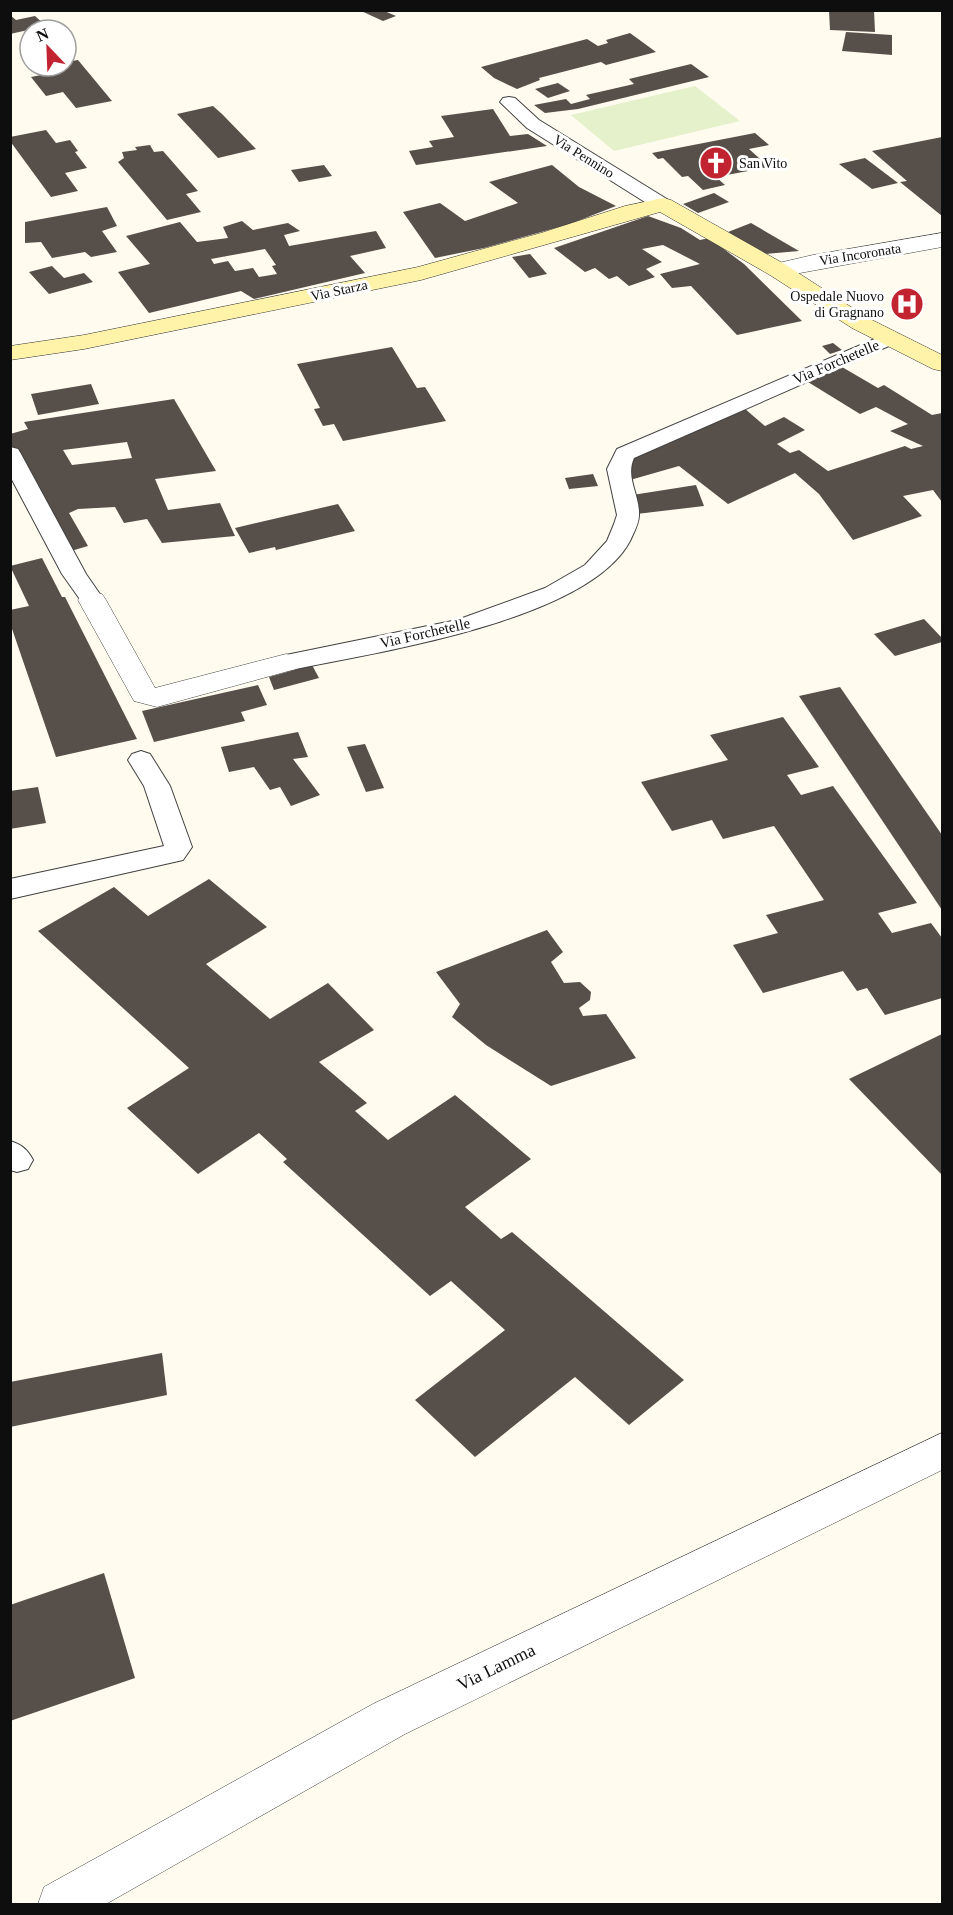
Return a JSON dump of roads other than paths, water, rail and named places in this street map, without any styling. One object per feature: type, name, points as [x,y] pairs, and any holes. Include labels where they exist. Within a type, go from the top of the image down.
[{"type":"street","points":[[663,206],[778,270],[860,323],[942,364]]},
{"type":"street","name":"Via Starza","points":[[10,353],[84,342],[421,273],[549,238],[633,211],[663,206]]},
{"type":"street","name":"Via Incoronata","points":[[778,270],[942,240]]},
{"type":"street","name":"Via Forchetelle","points":[[92,600],[144,694],[157,698],[286,663]]},
{"type":"street","name":"Via Lamma","points":[[61,1905],[389,1719],[942,1451]]},
{"type":"lane","name":"Via Pennino","points":[[509,102],[533,124],[663,206]]},
{"type":"lane","name":"Via Forchetelle","points":[[286,663],[463,626],[553,593],[592,570],[617,543],[628,515],[618,469],[625,454],[891,338]]},
{"type":"lane","name":"Via Forchetelle","points":[[10,454],[74,574],[92,600]]},
{"type":"lane","points":[[10,889],[172,853],[178,847],[157,786],[141,760]]},
{"type":"place","name":"San Vito","points":[[716,163]]},
{"type":"place","name":"Ospedale Nuovo di Gragnano","points":[[907,304]]}]
